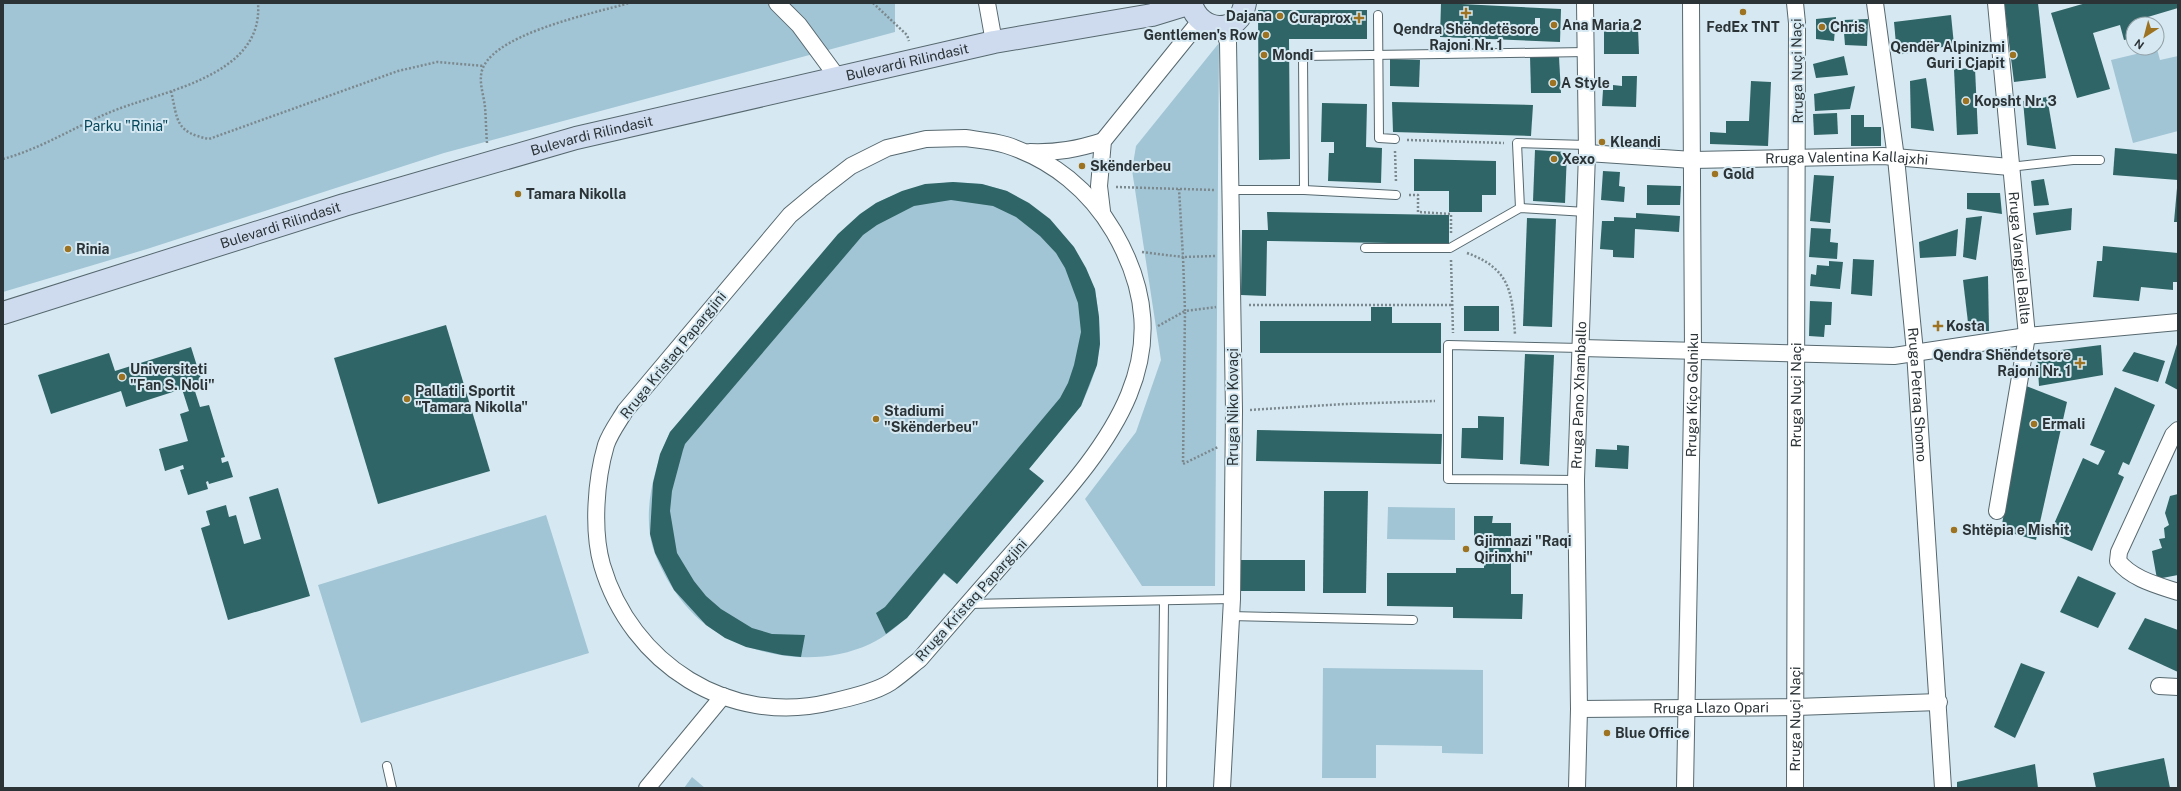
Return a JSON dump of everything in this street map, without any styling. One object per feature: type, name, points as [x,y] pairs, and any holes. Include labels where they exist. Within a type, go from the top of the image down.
[{"type":"main road","points":[[1194,9],[1213,27],[1222,27],[1237,20],[1242,13],[1245,3]]},
{"type":"main road","name":"Bulevardi Rilindasit","points":[[3,313],[338,207],[576,138],[994,42],[1194,9]]},
{"type":"street","points":[[777,3],[799,25],[838,78]]},
{"type":"street","points":[[987,3],[994,42]]},
{"type":"street","name":"Rruga Pano Xhamballo","points":[[1577,788],[1579,709],[1576,480],[1586,212],[1587,149],[1585,3]]},
{"type":"street","name":"Rruga Kiço Golniku","points":[[1685,788],[1693,352],[1691,3]]},
{"type":"street","name":"Rruga Nuçi Naçi","points":[[1795,3],[1797,23],[1798,156],[1795,353],[1795,788]]},
{"type":"street","name":"Rruga Petraq Shomo","points":[[1875,3],[1896,158],[1915,352],[1939,702],[1943,788]]},
{"type":"street","name":"Rruga Vangjel Ballta","points":[[1996,3],[2010,167],[2027,336],[1997,511]]},
{"type":"street","points":[[1103,141],[1194,9]]},
{"type":"street","name":"Rruga Niko Kovaçi","points":[[1222,27],[1228,42],[1232,190],[1234,411],[1232,599],[1222,788]]},
{"type":"street","name":"Rruga Kristaq Papargjini","points":[[965,138],[1004,145],[1026,152],[1074,182],[1102,211],[1125,250],[1136,282],[1142,335],[1139,367],[1128,399],[1110,434],[1082,473],[920,659],[890,683],[851,697],[813,706],[773,708],[734,701],[697,686],[664,663],[636,635],[615,601],[602,564],[596,524],[599,485],[607,444],[625,410],[790,215],[851,166],[887,148],[926,139],[965,138]]},
{"type":"street","name":"Rruga Kristaq Papargjini","points":[[1026,152],[1060,152],[1103,141],[1099,186],[1102,211]]},
{"type":"street","name":"Rruga Valentina Kallajxhi","points":[[1587,149],[1693,160],[1798,156],[1816,158],[1883,156],[2010,167]]},
{"type":"street","points":[[1581,348],[1894,356],[2027,336],[2178,322]]},
{"type":"street","points":[[2178,430],[2173,435],[2119,552],[2118,561],[2124,569],[2135,576],[2178,592]]},
{"type":"street","points":[[2158,686],[2178,687]]},
{"type":"street","points":[[648,788],[723,696]]},
{"type":"street","name":"Rruga Llazo Opari","points":[[1579,709],[1796,707],[1939,702]]},
{"type":"lane","points":[[1378,15],[1377,54],[1379,138],[1395,139]]},
{"type":"lane","points":[[1304,190],[1303,56],[1586,52]]},
{"type":"lane","points":[[1520,208],[1517,143],[1587,149]]},
{"type":"lane","points":[[2010,167],[2073,160],[2100,160]]},
{"type":"lane","points":[[1232,190],[1304,190],[1396,195]]},
{"type":"lane","points":[[1365,248],[1450,248],[1520,208],[1586,212]]},
{"type":"lane","points":[[1576,480],[1448,479],[1448,345],[1581,348]]},
{"type":"lane","points":[[968,604],[1232,599]]},
{"type":"lane","points":[[1162,788],[1164,601]]},
{"type":"lane","points":[[1230,616],[1413,620]]},
{"type":"lane","points":[[387,766],[392,788]]},
{"type":"path","points":[[3,159],[20,155],[109,112],[194,83],[233,61],[245,47],[255,28],[258,3]]},
{"type":"path","points":[[488,164],[485,107],[481,76],[484,66],[497,50],[531,32],[629,3]]},
{"type":"path","points":[[873,3],[907,36],[917,59]]},
{"type":"path","points":[[171,91],[179,125],[192,135],[209,139],[398,70],[437,62],[484,66]]},
{"type":"path","points":[[1396,195],[1395,139],[1517,143]]},
{"type":"path","points":[[1099,186],[1232,190]]},
{"type":"path","points":[[1178,189],[1185,311],[1183,464],[1233,440]]},
{"type":"path","points":[[1450,248],[1482,259],[1505,280],[1512,296],[1516,346]]},
{"type":"path","points":[[1125,250],[1183,257],[1232,255]]},
{"type":"path","points":[[1142,335],[1185,311],[1232,305],[1452,305]]},
{"type":"path","points":[[1234,411],[1346,404],[1449,400]]},
{"type":"green space","name":"Parku \"Rinia\"","points":[[3,3],[895,3],[895,32],[444,153],[147,249],[3,292]]},
{"type":"green space","points":[[1219,43],[1215,586],[1142,586],[1085,499],[1136,432],[1161,360],[1132,170],[1136,146]]},
{"type":"green space","points":[[2128,56],[2159,56],[2160,60],[2178,56],[2178,131],[2133,143],[2111,60]]},
{"type":"green space","name":"Stadiumi \"Skënderbeu\"","points":[[953,182],[982,184],[1007,191],[1095,289],[1099,317],[1100,344],[1097,365],[1081,406],[1029,469],[1044,481],[957,584],[944,574],[902,622],[881,638],[870,644],[829,656],[786,656],[764,652],[724,636],[700,621],[675,592],[659,563],[650,535],[650,495],[660,456],[670,432],[876,203],[913,189]]},
{"type":"green space","points":[[1388,507],[1455,508],[1455,540],[1387,539]]},
{"type":"green space","points":[[546,515],[589,653],[361,723],[318,585]]},
{"type":"green space","points":[[1323,668],[1483,670],[1483,754],[1442,753],[1442,746],[1376,745],[1376,778],[1322,778]]},
{"type":"green space","points":[[692,777],[705,788],[684,788]]},
{"type":"building","points":[[1441,3],[1561,9],[1560,42],[1440,37]],"holes":[[[1535,18],[1540,18],[1540,27],[1535,26]]]},
{"type":"building","points":[[2004,3],[2038,3],[2046,78],[2014,82]]},
{"type":"building","points":[[2086,3],[2178,3],[2178,8],[2151,16],[2125,16],[2125,40],[2120,25],[2093,33],[2110,89],[2077,98],[2051,13]]},
{"type":"building","points":[[1258,10],[1367,10],[1367,39],[1289,39],[1290,159],[1259,160]]},
{"type":"building","points":[[1951,15],[1954,45],[1897,55],[1894,22]]},
{"type":"building","points":[[1836,17],[1834,41],[1816,39],[1816,19]]},
{"type":"building","points":[[1868,19],[1867,46],[1845,45],[1843,20]]},
{"type":"building","points":[[1604,28],[1638,28],[1639,54],[1604,54]]},
{"type":"building","points":[[1530,56],[1559,57],[1561,93],[1531,93]]},
{"type":"building","points":[[1844,56],[1848,75],[1816,78],[1813,64]]},
{"type":"building","points":[[1390,59],[1420,60],[1419,87],[1390,86]]},
{"type":"building","name":"Kopsht Nr. 3","points":[[1975,68],[1978,134],[1957,135],[1954,69]]},
{"type":"building","points":[[1622,76],[1637,76],[1636,107],[1602,106],[1603,90],[1613,90],[1613,85],[1622,86]]},
{"type":"building","points":[[1926,78],[1934,131],[1911,128],[1910,81]]},
{"type":"building","points":[[1751,81],[1771,82],[1768,146],[1710,144],[1710,132],[1726,133],[1726,121],[1749,121]]},
{"type":"building","points":[[1855,86],[1850,109],[1815,111],[1814,94]]},
{"type":"building","points":[[2047,97],[2056,149],[2027,145],[2023,101]]},
{"type":"building","points":[[1392,102],[1533,105],[1531,136],[1393,132]]},
{"type":"building","points":[[1322,103],[1367,104],[1366,147],[1382,148],[1381,183],[1328,181],[1329,153],[1334,153],[1334,142],[1321,142]]},
{"type":"building","points":[[1837,113],[1838,134],[1814,135],[1813,114]]},
{"type":"building","points":[[1851,115],[1864,115],[1864,127],[1881,127],[1881,146],[1851,146]]},
{"type":"building","points":[[2115,148],[2178,154],[2178,180],[2113,175]]},
{"type":"building","points":[[1535,150],[1567,152],[1565,203],[1533,201]]},
{"type":"building","points":[[1414,159],[1496,161],[1496,195],[1482,195],[1482,212],[1449,212],[1449,191],[1414,191]]},
{"type":"building","points":[[1603,171],[1620,172],[1619,186],[1625,187],[1624,202],[1601,200]]},
{"type":"building","points":[[1814,175],[1834,176],[1830,223],[1810,221]]},
{"type":"building","points":[[2044,179],[2049,205],[2034,206],[2031,181]]},
{"type":"building","points":[[953,182],[982,184],[1007,191],[1029,203],[1050,219],[1074,247],[1086,268],[1095,289],[1099,317],[1100,344],[1097,365],[1081,406],[1029,469],[1044,481],[957,584],[944,573],[907,618],[886,634],[876,613],[885,607],[1060,398],[1068,383],[1074,365],[1081,332],[1078,303],[1065,268],[1056,253],[1040,236],[1016,217],[993,206],[951,200],[914,206],[877,225],[863,235],[685,444],[672,491],[670,511],[677,553],[694,581],[706,596],[721,609],[752,628],[772,634],[805,635],[801,657],[782,655],[746,647],[725,638],[706,625],[674,590],[655,553],[650,534],[653,483],[660,454],[670,432],[838,234],[860,214],[876,203],[902,191],[925,184]]},
{"type":"building","points":[[1647,185],[1681,186],[1680,205],[1647,205]]},
{"type":"building","points":[[2177,188],[2178,222],[2174,222]]},
{"type":"building","points":[[1967,193],[2000,193],[2002,214],[1967,209]]},
{"type":"building","points":[[2072,208],[2071,230],[2036,235],[2033,213]]},
{"type":"building","points":[[1267,212],[1449,215],[1449,244],[1267,241],[1266,296],[1241,295],[1242,230],[1268,230]]},
{"type":"building","points":[[1636,213],[1680,216],[1679,232],[1635,229],[1634,258],[1613,257],[1613,250],[1600,249],[1602,221],[1614,221],[1614,217],[1636,218]]},
{"type":"building","points":[[1982,216],[1976,260],[1963,257],[1966,218]]},
{"type":"building","points":[[1527,218],[1556,219],[1552,327],[1523,326]]},
{"type":"building","points":[[1811,228],[1831,229],[1830,242],[1838,243],[1837,259],[1809,257]]},
{"type":"building","points":[[1958,229],[1956,256],[1920,258],[1919,242]]},
{"type":"building","points":[[2103,246],[2178,253],[2178,282],[2173,282],[2173,290],[2141,287],[2139,301],[2093,297],[2097,261],[2102,261]]},
{"type":"building","points":[[1853,259],[1874,260],[1872,296],[1851,294]]},
{"type":"building","points":[[1829,261],[1843,262],[1840,289],[1810,286],[1811,274],[1816,275],[1817,265],[1829,266]]},
{"type":"building","points":[[1988,276],[1989,331],[1969,331],[1963,280]]},
{"type":"building","points":[[1810,301],[1832,302],[1831,325],[1825,325],[1824,337],[1809,336]]},
{"type":"building","points":[[1464,306],[1499,306],[1499,331],[1464,331]]},
{"type":"building","points":[[1371,307],[1392,307],[1392,323],[1441,323],[1441,353],[1260,353],[1260,321],[1371,321]]},
{"type":"building","name":"Pallati i Sportit \"Tamara Nikolla\"","points":[[446,325],[490,471],[378,504],[334,358]]},
{"type":"building","points":[[2178,341],[2178,390],[2165,383]]},
{"type":"building","points":[[2101,345],[2103,375],[2039,386],[2037,353]]},
{"type":"building","points":[[191,347],[202,382],[193,385],[200,407],[209,405],[225,457],[221,458],[222,463],[228,461],[233,477],[209,484],[208,481],[206,482],[208,489],[188,495],[180,470],[184,469],[183,465],[165,471],[159,449],[188,441],[180,414],[189,411],[182,389],[126,407],[121,391],[51,414],[38,375],[109,353],[115,371]]},
{"type":"building","points":[[2134,352],[2165,361],[2158,382],[2122,371]]},
{"type":"building","points":[[1525,354],[1554,355],[1549,466],[1520,464]]},
{"type":"building","points":[[2026,386],[2067,402],[2036,540],[2001,530]]},
{"type":"building","points":[[2115,387],[2155,405],[2129,465],[2123,462],[2118,474],[2124,477],[2092,551],[2050,533],[2083,458],[2098,465],[2105,451],[2090,445]]},
{"type":"building","points":[[1478,416],[1504,417],[1503,460],[1461,458],[1462,428],[1478,428]]},
{"type":"building","points":[[1257,430],[1442,434],[1441,464],[1256,461]]},
{"type":"building","points":[[1617,445],[1629,446],[1628,469],[1595,467],[1596,449],[1617,450]]},
{"type":"building","points":[[278,488],[310,596],[228,620],[201,528],[210,525],[206,511],[226,505],[229,517],[236,515],[244,544],[261,539],[249,497]]},
{"type":"building","points":[[1324,491],[1368,491],[1366,593],[1323,593]]},
{"type":"building","points":[[2178,494],[2178,575],[2157,579],[2152,551],[2162,548],[2159,539],[2165,538],[2164,528],[2169,525],[2165,513],[2170,496]]},
{"type":"building","points":[[1474,516],[1493,516],[1492,523],[1511,523],[1511,594],[1523,594],[1522,619],[1453,618],[1453,607],[1387,606],[1387,573],[1456,573],[1456,568],[1484,568],[1484,536],[1474,536]]},
{"type":"building","points":[[1238,560],[1305,560],[1305,591],[1238,591]]},
{"type":"building","points":[[2078,576],[2116,593],[2098,628],[2060,612]]},
{"type":"building","points":[[2145,618],[2178,630],[2178,672],[2128,649]]},
{"type":"building","points":[[2021,663],[2045,672],[2015,738],[1994,727]]},
{"type":"building","points":[[2164,758],[2170,788],[2096,788],[2093,773]]},
{"type":"building","points":[[2035,764],[2038,788],[1957,788],[1957,782]]},
{"type":"place","name":"FedEx TNT","points":[[1743,12]]},
{"type":"place","name":"Qendra Shëndetësore Rajoni Nr. 1","points":[[1466,13]]},
{"type":"place","name":"Dajana","points":[[1280,16]]},
{"type":"place","name":"Curaprox","points":[[1359,18]]},
{"type":"place","name":"Ana Maria 2","points":[[1554,25]]},
{"type":"place","name":"Chris","points":[[1822,27]]},
{"type":"place","name":"Gentlemen's Row","points":[[1266,35]]},
{"type":"place","name":"Mondi","points":[[1264,55]]},
{"type":"place","name":"Qendër Alpinizmi Guri i Cjapit","points":[[2013,55]]},
{"type":"place","name":"A Style","points":[[1553,83]]},
{"type":"place","name":"Kopsht Nr. 3","points":[[1966,101]]},
{"type":"place","name":"Kleandi","points":[[1602,142]]},
{"type":"place","name":"Xexo","points":[[1554,159]]},
{"type":"place","name":"Skënderbeu","points":[[1082,166]]},
{"type":"place","name":"Gold","points":[[1715,174]]},
{"type":"place","name":"Tamara Nikolla","points":[[518,194]]},
{"type":"place","name":"Rinia","points":[[68,249]]},
{"type":"place","name":"Kosta","points":[[1938,326]]},
{"type":"place","name":"Qendra Shëndetsore Rajoni Nr. 1","points":[[2080,363]]},
{"type":"place","name":"Universiteti \"Fan S. Noli\"","points":[[122,377]]},
{"type":"place","name":"Pallati i Sportit \"Tamara Nikolla\"","points":[[407,399]]},
{"type":"place","name":"Stadiumi \"Skënderbeu\"","points":[[876,419]]},
{"type":"place","name":"Ermali","points":[[2034,424]]},
{"type":"place","name":"Shtëpia e Mishit","points":[[1954,530]]},
{"type":"place","name":"Gjimnazi \"Raqi Qirinxhi\"","points":[[1466,549]]},
{"type":"place","name":"Blue Office","points":[[1607,733]]}]
